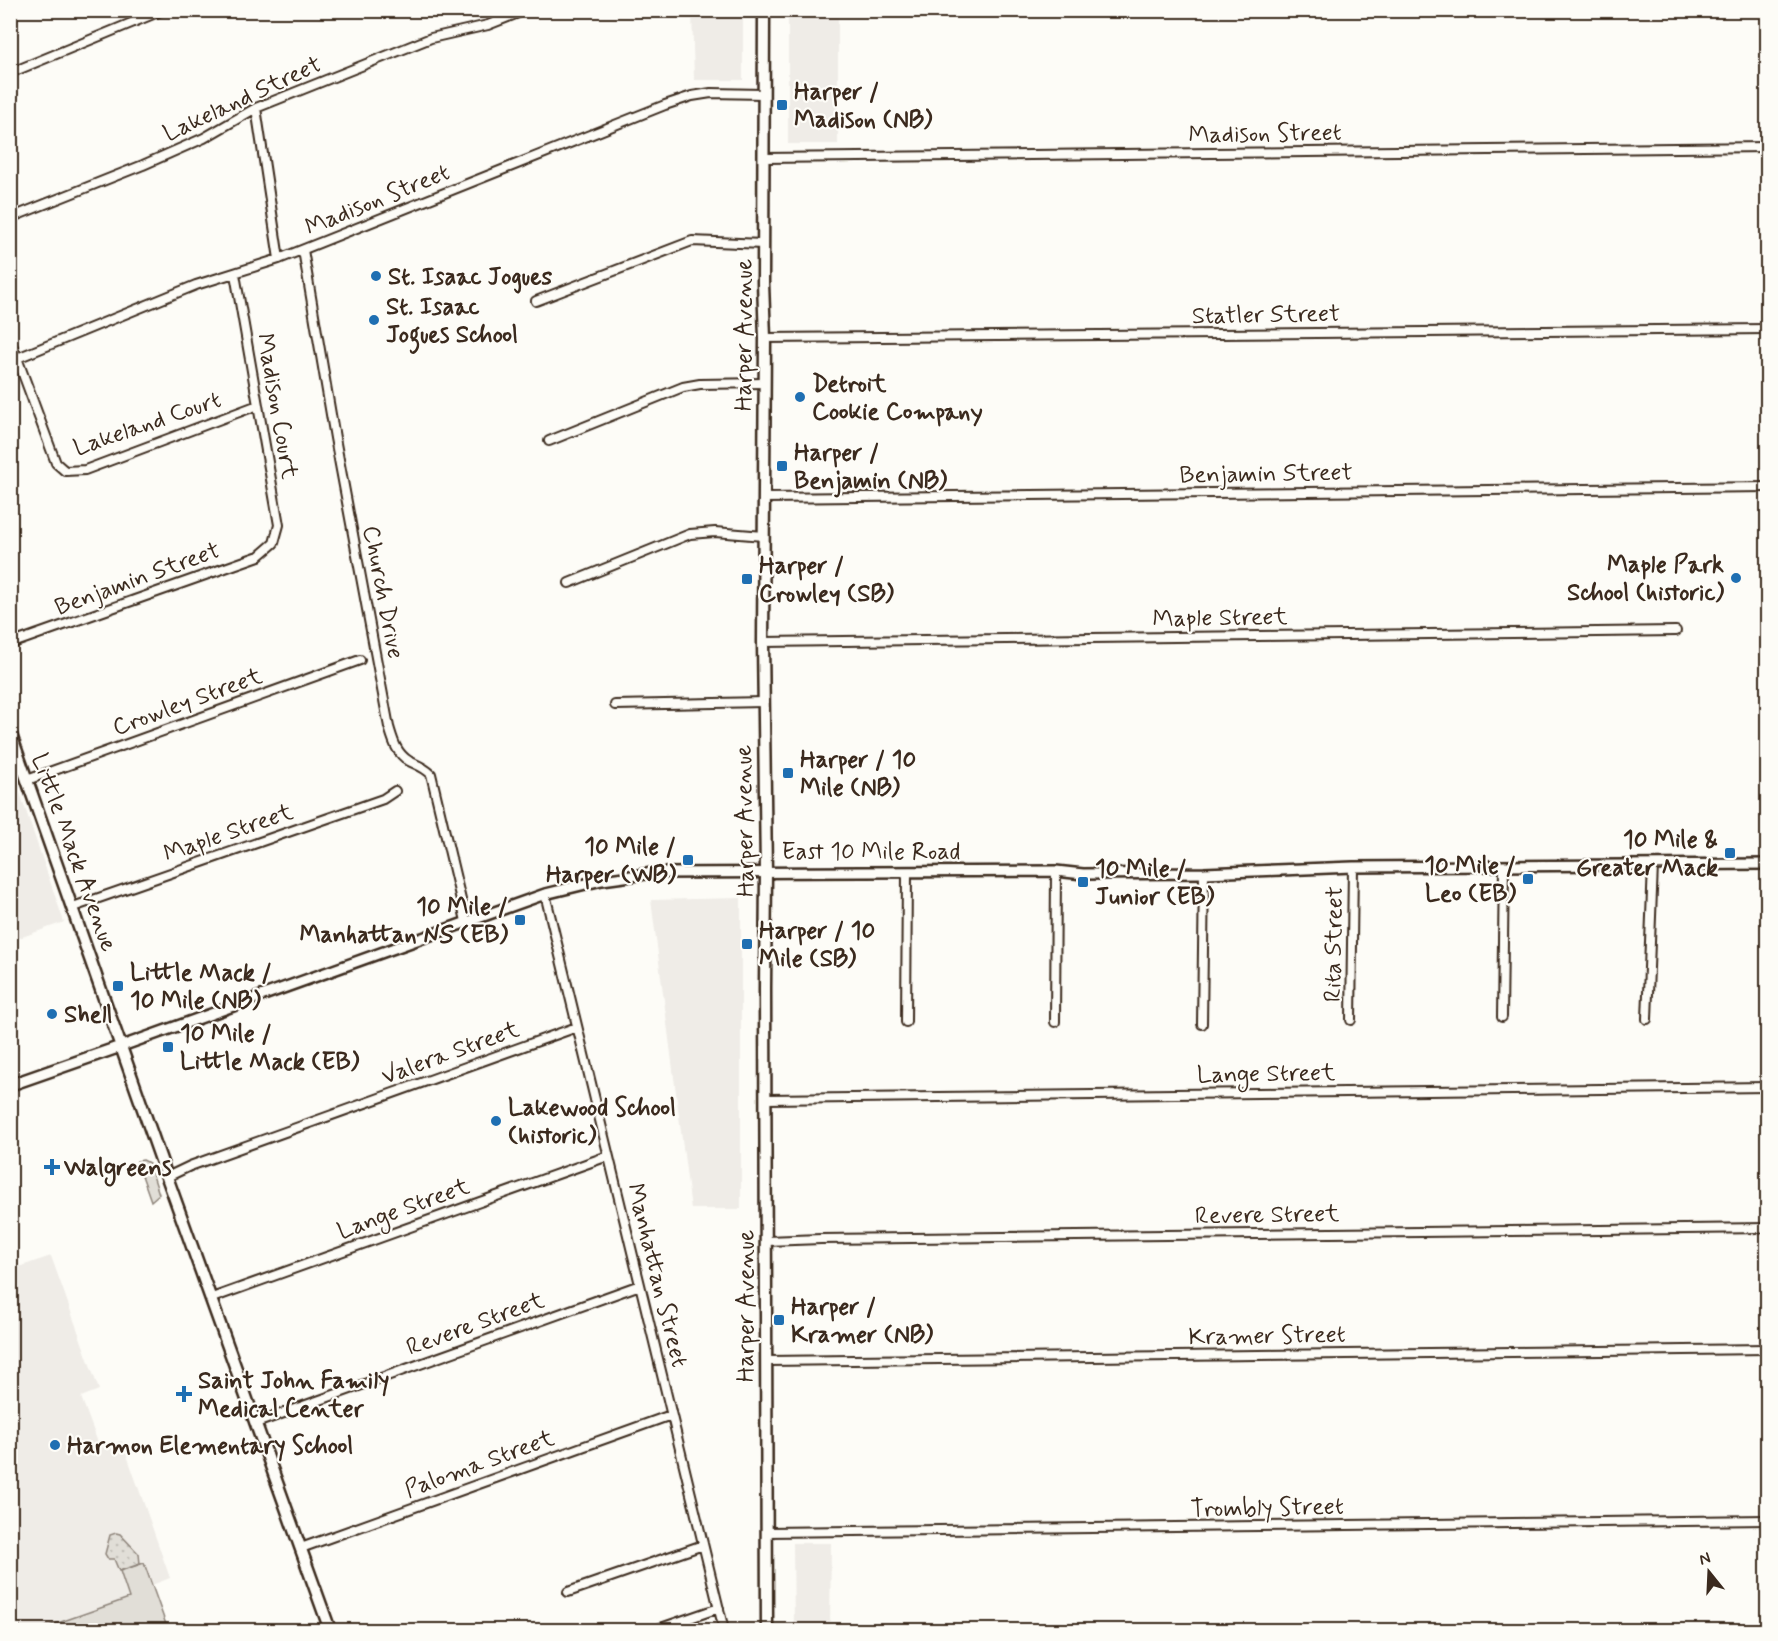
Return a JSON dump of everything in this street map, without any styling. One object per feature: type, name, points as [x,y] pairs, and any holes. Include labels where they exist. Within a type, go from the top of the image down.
[{"type":"main road","name":"Harper Avenue","points":[[764,10],[763,642],[766,873],[767,1630]]},
{"type":"main road","name":"Little Mack Avenue","points":[[10,732],[167,1178],[330,1630]]},
{"type":"main road","name":"East 10 Mile Road","points":[[10,1085],[122,1046]]},
{"type":"street","points":[[10,73],[163,10]]},
{"type":"street","name":"Lakeland Street","points":[[10,218],[204,138],[256,108],[430,38],[488,25],[526,10]]},
{"type":"street","name":"Madison Street","points":[[14,359],[196,285],[279,260],[674,102],[711,93],[763,94]]},
{"type":"street","points":[[256,108],[279,260]]},
{"type":"street","name":"Madison Street","points":[[763,158],[1767,147]]},
{"type":"street","points":[[536,301],[692,242],[763,244]]},
{"type":"street","name":"Church Drive","points":[[303,250],[335,438],[389,727],[393,741],[402,755],[409,761],[424,767],[430,774],[466,921]]},
{"type":"street","name":"Madison Court","points":[[235,274],[279,525],[274,543]]},
{"type":"street","name":"Statler Street","points":[[765,338],[1767,329]]},
{"type":"street","points":[[10,339],[14,359]]},
{"type":"street","name":"Lakeland Court","points":[[14,359],[56,463],[65,471],[85,470],[258,405]]},
{"type":"street","points":[[549,441],[683,387],[700,384],[765,383]]},
{"type":"street","name":"Benjamin Street","points":[[764,498],[1767,487]]},
{"type":"street","points":[[569,583],[690,534],[715,532],[764,536]]},
{"type":"street","name":"Benjamin Street","points":[[10,644],[259,556],[274,543]]},
{"type":"street","name":"Maple Street","points":[[763,642],[1677,632]]},
{"type":"street","name":"Crowley Street","points":[[27,780],[360,660]]},
{"type":"street","points":[[615,705],[764,702]]},
{"type":"street","name":"Maple Street","points":[[73,907],[383,799],[394,791]]},
{"type":"street","name":"East 10 Mile Road","points":[[122,1046],[545,894],[602,880],[653,873],[1056,871],[1083,874],[1204,873],[1353,867],[1767,864]]},
{"type":"street","points":[[1647,1019],[1653,865]]},
{"type":"street","points":[[1502,1017],[1504,866]]},
{"type":"street","name":"Rita Street","points":[[1351,1020],[1353,867]]},
{"type":"street","points":[[1054,1022],[1056,871]]},
{"type":"street","points":[[906,1022],[907,872]]},
{"type":"street","points":[[1202,1024],[1204,873]]},
{"type":"street","name":"Manhattan Street","points":[[545,894],[724,1630]]},
{"type":"street","name":"Valera Street","points":[[167,1178],[190,1166],[578,1027]]},
{"type":"street","name":"Lange Street","points":[[766,1099],[1767,1087]]},
{"type":"street","name":"Lange Street","points":[[212,1298],[609,1156]]},
{"type":"street","name":"Revere Street","points":[[767,1242],[821,1239],[1767,1227]]},
{"type":"street","name":"Revere Street","points":[[256,1423],[640,1285]]},
{"type":"street","name":"Kramer Street","points":[[767,1360],[1767,1349]]},
{"type":"street","name":"Paloma Street","points":[[301,1548],[671,1415]]},
{"type":"street","name":"Trombly Street","points":[[767,1532],[1767,1520]]},
{"type":"street","points":[[568,1592],[703,1545]]},
{"type":"street","points":[[656,1630],[719,1608]]},
{"type":"street","points":[[10,1618],[15,1630]]},
{"type":"shaded area","points":[[692,11],[743,11],[743,80],[694,80]]},
{"type":"shaded area","points":[[788,11],[838,11],[838,144],[788,144]]},
{"type":"shaded area","points":[[11,767],[64,922],[10,941]]},
{"type":"shaded area","points":[[741,898],[741,1209],[691,1209],[651,900]]},
{"type":"shaded area","points":[[143,1160],[149,1163],[159,1194],[151,1201],[137,1161]]},
{"type":"shaded area","name":"Harmon Elementary School","points":[[51,1256],[99,1390],[81,1397],[100,1448],[122,1441],[170,1578],[152,1585],[168,1630],[21,1630],[10,1601],[10,1270]]},
{"type":"shaded area","points":[[120,1534],[139,1554],[140,1564],[119,1571],[114,1559],[108,1559],[105,1554],[110,1535]]},
{"type":"shaded area","points":[[793,1543],[831,1543],[830,1630],[794,1630]]},
{"type":"shaded area","points":[[144,1563],[168,1630],[38,1630],[129,1598],[120,1571]]},
{"type":"place","name":"Harper / Madison (NB)","points":[[782,105]]},
{"type":"place","name":"St. Isaac Jogues","points":[[376,276]]},
{"type":"place","name":"St. Isaac Jogues School","points":[[374,320]]},
{"type":"place","name":"Detroit Cookie Company","points":[[800,397]]},
{"type":"place","name":"Harper / Benjamin (NB)","points":[[782,466]]},
{"type":"place","name":"Maple Park School (historic)","points":[[1736,578]]},
{"type":"place","name":"Harper / Crowley (SB)","points":[[747,579]]},
{"type":"place","name":"Harper / 10 Mile (NB)","points":[[788,773]]},
{"type":"place","name":"10 Mile & Greater Mack","points":[[1730,853]]},
{"type":"place","name":"10 Mile / Harper (WB)","points":[[688,860]]},
{"type":"place","name":"10 Mile / Leo (EB)","points":[[1528,879]]},
{"type":"place","name":"10 Mile / Junior (EB)","points":[[1083,882]]},
{"type":"place","name":"10 Mile / Manhattan NS (EB)","points":[[520,920]]},
{"type":"place","name":"Harper / 10 Mile (SB)","points":[[747,944]]},
{"type":"place","name":"Little Mack / 10 Mile (NB)","points":[[118,986]]},
{"type":"place","name":"Shell","points":[[52,1014]]},
{"type":"place","name":"10 Mile / Little Mack (EB)","points":[[168,1047]]},
{"type":"place","name":"Lakewood School (historic)","points":[[496,1121]]},
{"type":"place","name":"Walgreens","points":[[52,1167]]},
{"type":"place","name":"Harper / Kramer (NB)","points":[[779,1320]]},
{"type":"place","name":"Saint John Family Medical Center","points":[[184,1394]]},
{"type":"place","name":"Harmon Elementary School","points":[[55,1445]]}]
